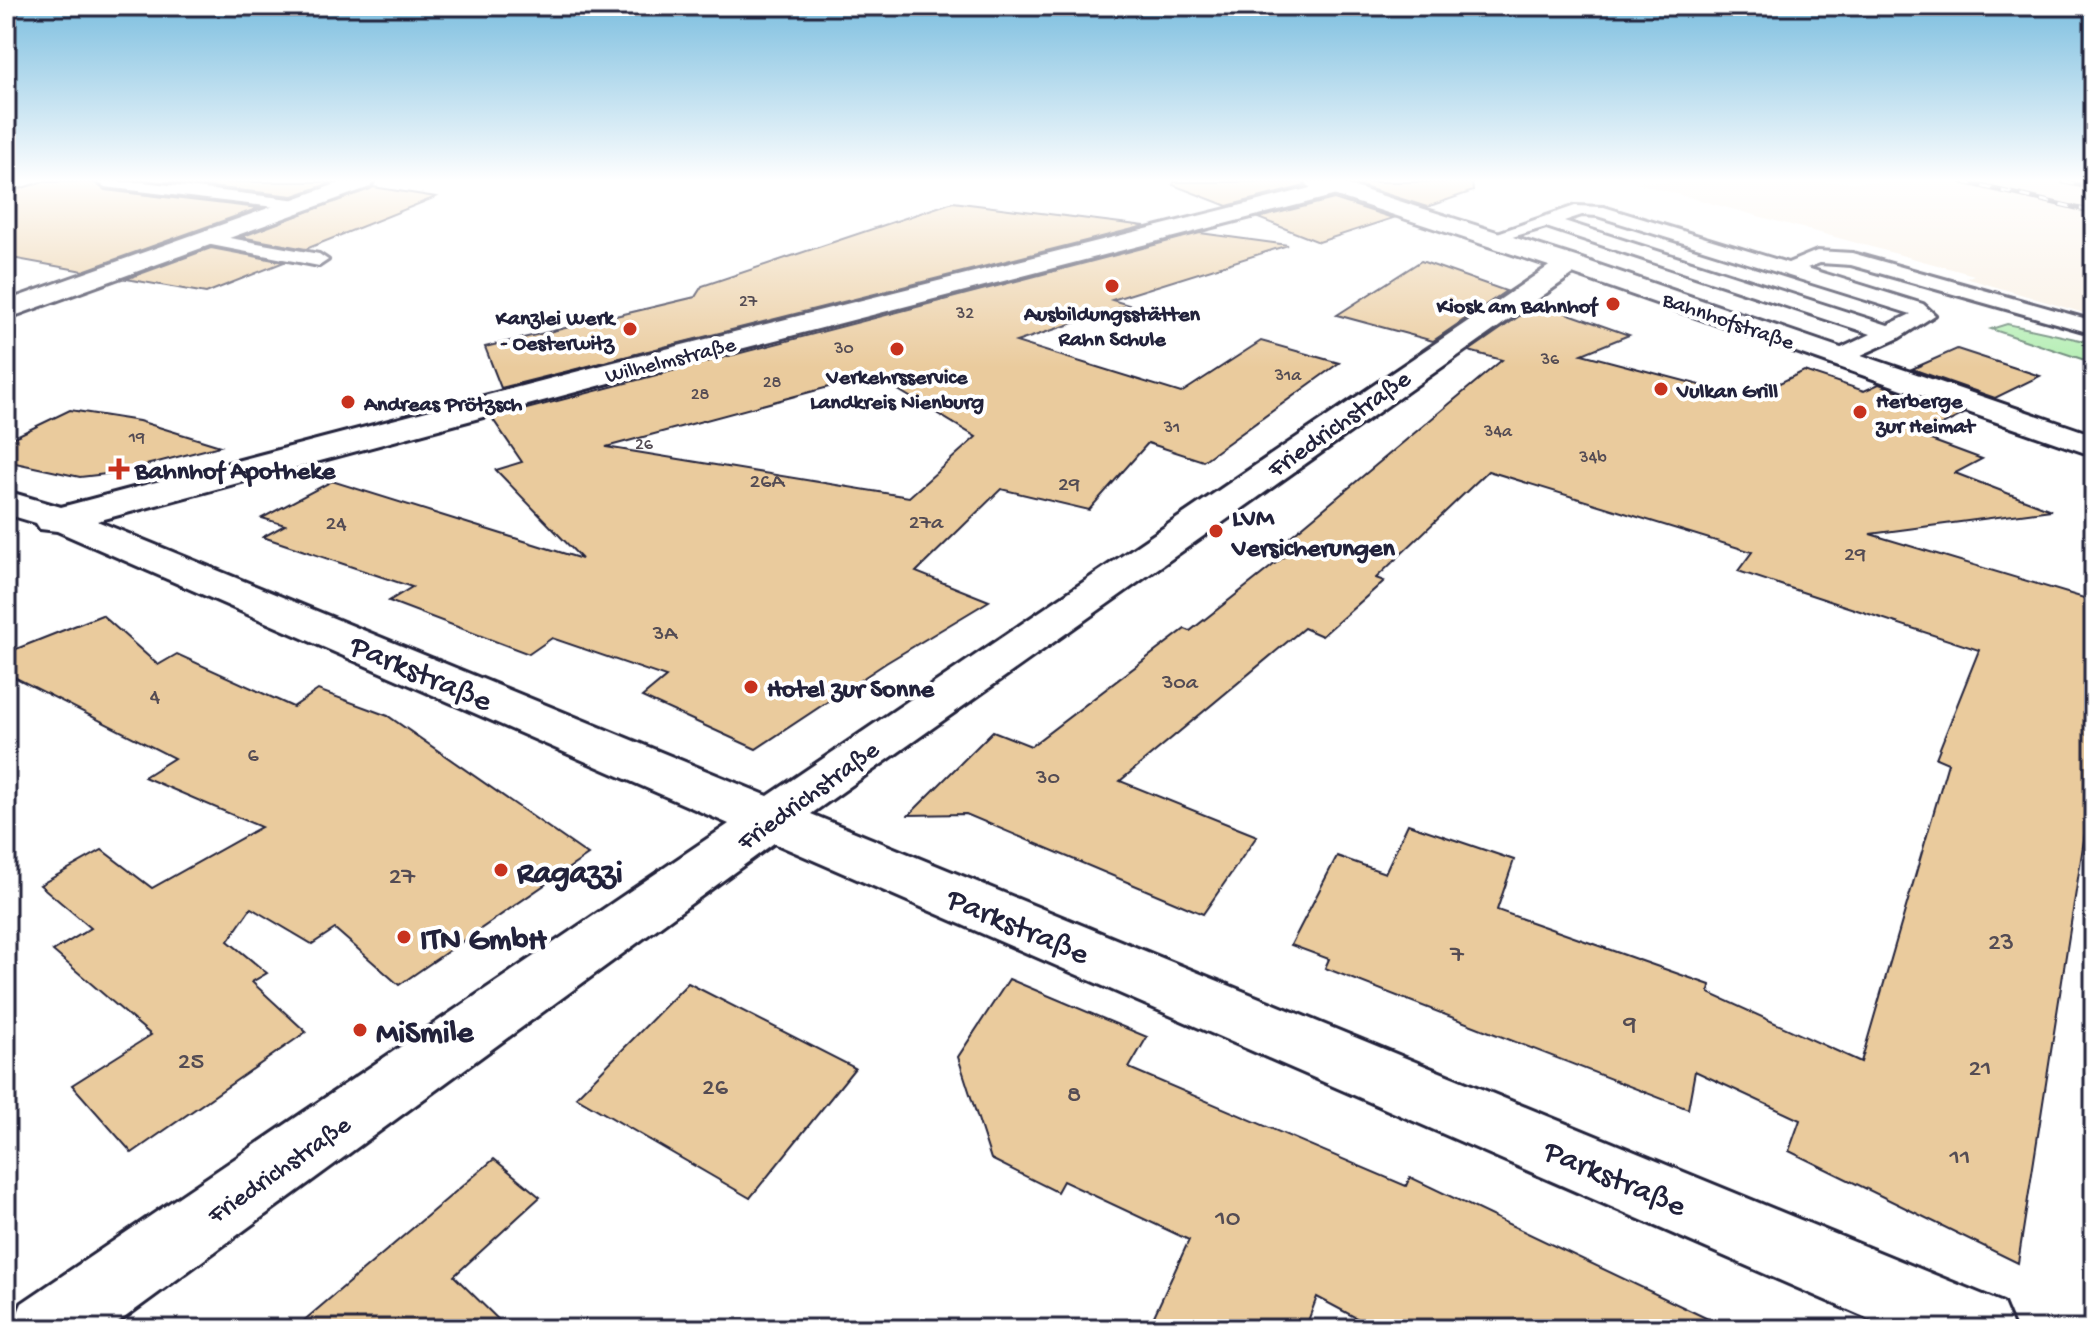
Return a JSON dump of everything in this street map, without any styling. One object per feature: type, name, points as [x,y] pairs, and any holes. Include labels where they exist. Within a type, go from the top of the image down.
[{"type":"street","points":[[6,311],[192,244]]},
{"type":"street","name":"Wilhelmstraße","points":[[6,533],[1101,244]]},
{"type":"street","name":"Bahnhofstraße","points":[[1511,244],[2094,446]]},
{"type":"street","name":"Friedrichstraße","points":[[48,1329],[770,819],[1386,388],[1570,264]]},
{"type":"street","name":"Parkstraße","points":[[6,502],[60,519],[1977,1329]]},
{"type":"lane","points":[[235,244],[319,260]]},
{"type":"lane","points":[[1618,244],[1891,333]]},
{"type":"lane","points":[[1708,244],[1916,308],[1925,315],[1839,358]]},
{"type":"lane","points":[[1789,269],[1817,257],[1852,259],[2094,328]]},
{"type":"shaded area","points":[[1861,244],[2094,244],[2094,316],[1966,278],[1974,275]]},
{"type":"green space","points":[[2007,324],[2094,343],[2094,363],[1991,329]]},
{"type":"building","points":[[6,244],[158,244],[83,271],[6,257]]},
{"type":"building","points":[[281,244],[318,244],[306,249]]},
{"type":"building","points":[[827,244],[1072,244],[501,388],[485,347],[695,297],[702,286]]},
{"type":"building","points":[[1157,244],[1288,245],[1112,300],[1129,305],[1016,342],[1181,393],[1261,341],[1339,363],[1203,461],[1148,443],[1089,510],[1001,489],[916,572],[989,601],[886,663],[756,749],[642,697],[666,677],[552,638],[529,654],[389,601],[412,587],[263,537],[285,525],[262,518],[332,481],[582,559],[496,470],[522,462],[492,418]],"holes":[[[862,378],[869,383],[880,379],[976,437],[909,497],[606,447]]]},
{"type":"building","points":[[211,248],[284,262],[206,293],[126,279]]},
{"type":"building","points":[[1421,261],[1506,291],[1433,341],[1337,315]]},
{"type":"building","points":[[1538,303],[1629,335],[1582,354],[1749,398],[1804,371],[1864,391],[1879,384],[1964,414],[1920,436],[1982,459],[1955,473],[2051,510],[1870,534],[2094,601],[2094,816],[2088,814],[2018,1263],[1789,1151],[1800,1120],[1695,1071],[1688,1109],[1325,968],[1329,959],[1291,945],[1337,856],[1385,873],[1408,824],[1514,860],[1497,910],[1710,985],[1709,993],[1861,1062],[1948,763],[1936,758],[1979,650],[1738,571],[1752,552],[1488,471],[1376,578],[1384,581],[1322,636],[1304,628],[1120,781],[1257,836],[1203,914],[966,814],[909,815],[993,731],[1031,746],[1185,629],[1190,631],[1291,551],[1279,546],[1502,360],[1469,351]]},
{"type":"building","points":[[1957,349],[2040,376],[1995,398],[1912,369]]},
{"type":"building","points":[[70,410],[139,421],[220,446],[115,473],[80,477],[6,461],[6,441]]},
{"type":"building","points":[[102,615],[158,665],[177,654],[293,707],[318,690],[388,716],[588,855],[399,985],[335,929],[312,944],[251,908],[228,941],[267,973],[252,982],[306,1032],[132,1153],[72,1085],[151,1035],[53,951],[91,928],[40,885],[102,850],[152,888],[261,827],[144,777],[174,758],[6,673],[6,653]]},
{"type":"building","points":[[1009,979],[1147,1037],[1129,1068],[1406,1186],[1410,1177],[1729,1329],[1377,1329],[1317,1297],[1305,1329],[1148,1329],[1189,1240],[1063,1181],[1057,1192],[991,1159],[958,1057]]},
{"type":"building","points":[[688,983],[855,1068],[750,1198],[576,1097]]},
{"type":"building","points":[[494,1159],[540,1197],[454,1276],[508,1329],[294,1329]]},
{"type":"place","name":"Ausbildungsstätten Rahn Schule","points":[[1112,286]]},
{"type":"place","name":"Kiosk am Bahnhof","points":[[1613,304]]},
{"type":"place","name":"Kanzlei Werk - Oesterwitz","points":[[630,329]]},
{"type":"place","name":"Verkehrsservice Landkreis Nienburg","points":[[897,349]]},
{"type":"place","name":"Vulkan Grill","points":[[1661,389]]},
{"type":"place","name":"Andreas Prötzsch","points":[[348,402]]},
{"type":"place","name":"Herberge zur Heimat","points":[[1860,412]]},
{"type":"place","name":"Bahnhof Apotheke","points":[[119,469]]},
{"type":"place","name":"LVM Versicherungen","points":[[1216,531]]},
{"type":"place","name":"Hotel zur Sonne","points":[[751,687]]},
{"type":"place","name":"Ragazzi","points":[[501,870]]},
{"type":"place","name":"ITN GmbH","points":[[404,937]]},
{"type":"place","name":"MiSmile","points":[[360,1030]]}]
